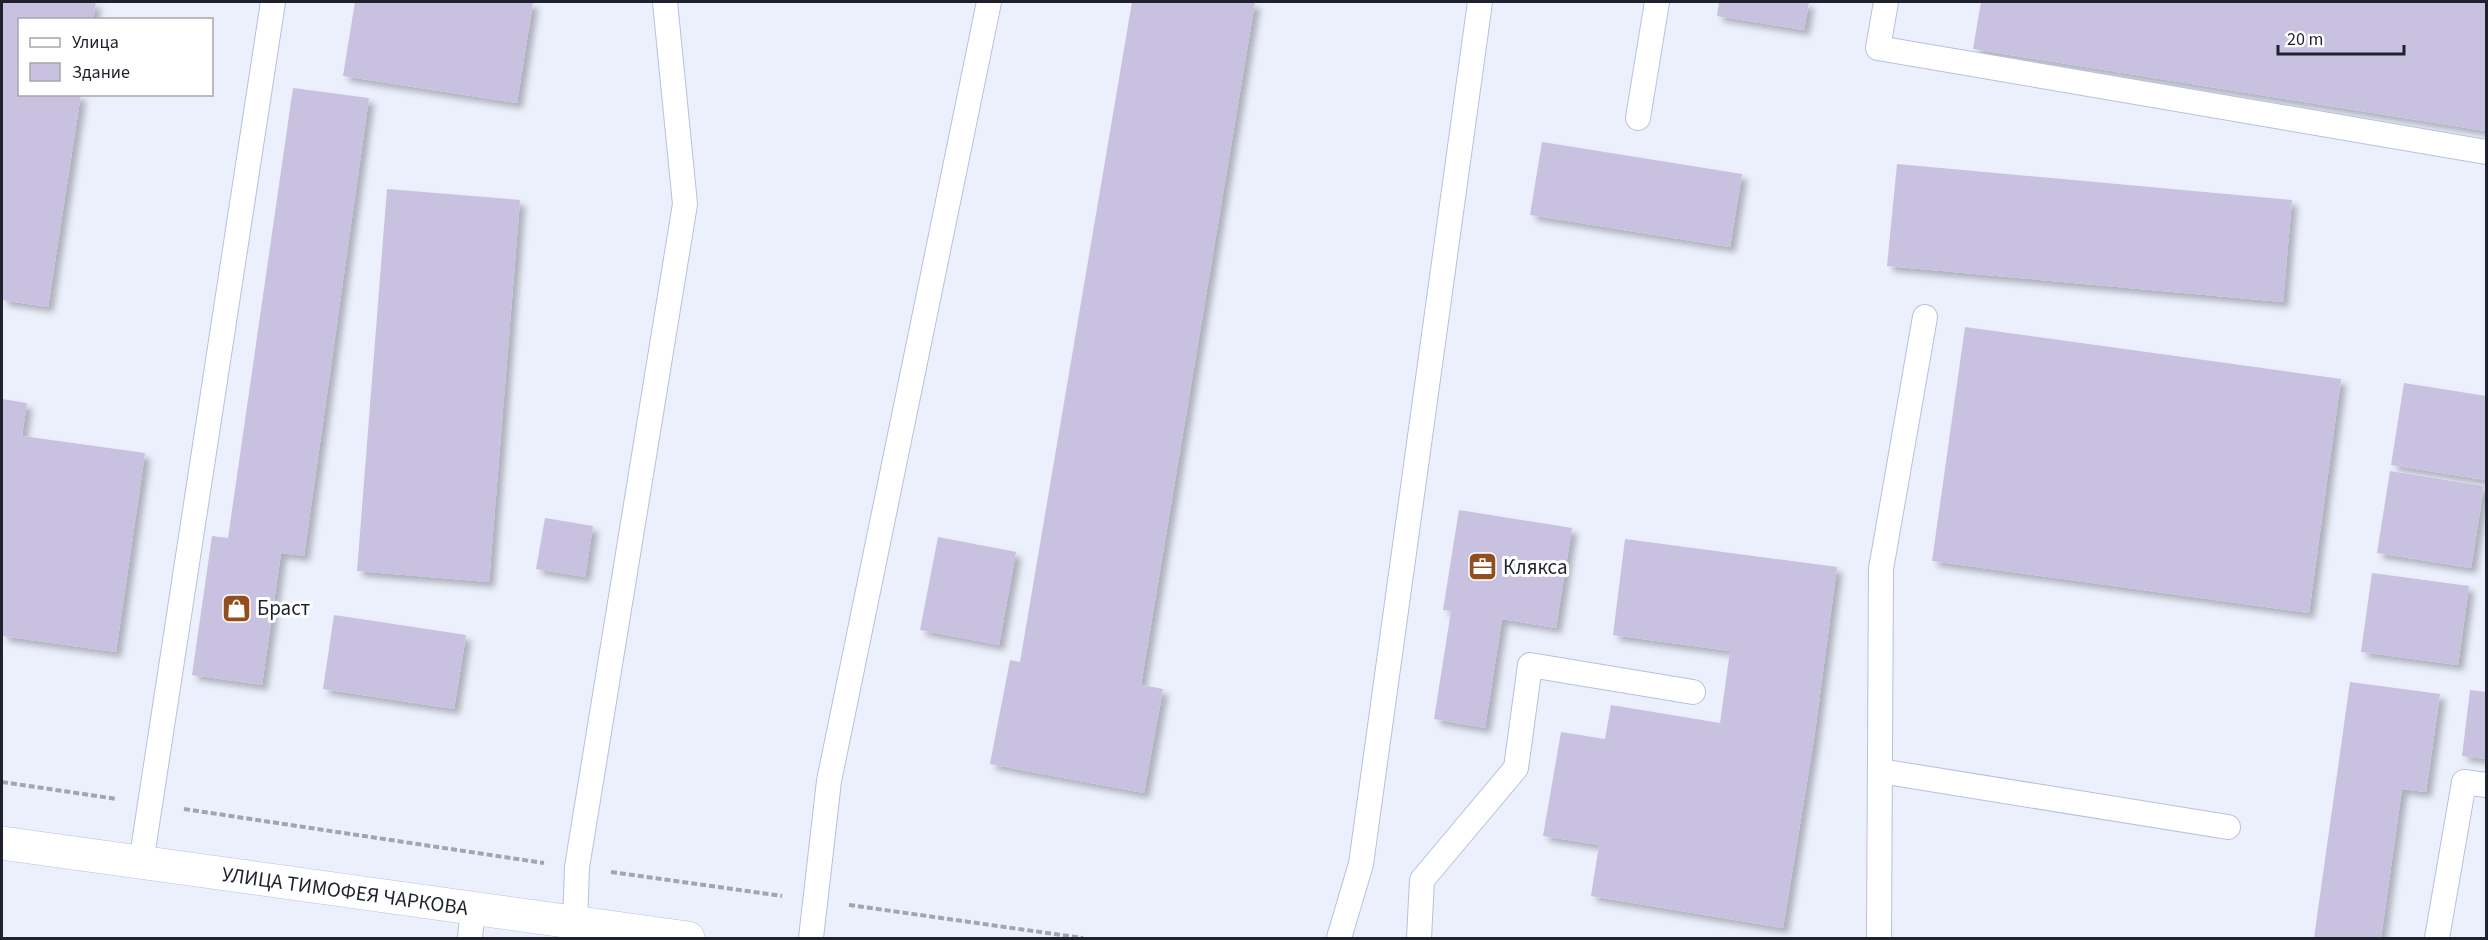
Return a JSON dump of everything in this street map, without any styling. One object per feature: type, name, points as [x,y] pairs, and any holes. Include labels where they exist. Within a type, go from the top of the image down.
[{"type":"main road","name":"УЛИЦА ТИМОФЕЯ ЧАРКОВА","points":[[2,843],[141,863],[472,924],[575,923],[688,939]]},
{"type":"lane","points":[[141,863],[273,2]]},
{"type":"lane","points":[[575,923],[577,867],[684,204],[665,2]]},
{"type":"lane","points":[[812,939],[829,781],[989,2]]},
{"type":"lane","points":[[1339,939],[1361,864],[1480,2]]},
{"type":"lane","points":[[1638,118],[1657,2]]},
{"type":"lane","points":[[1886,2],[1878,48],[2487,152]]},
{"type":"lane","points":[[1879,939],[1881,569],[1925,317]]},
{"type":"lane","points":[[1419,939],[1422,880],[1516,768],[1530,665],[1693,692]]},
{"type":"lane","points":[[1880,771],[2228,827]]},
{"type":"lane","points":[[2437,939],[2464,782],[2487,785]]},
{"type":"building","points":[[2,2],[96,2],[93,18],[18,18],[18,96],[81,96],[48,307],[2,300]]},
{"type":"building","points":[[355,2],[533,2],[517,103],[343,76]]},
{"type":"building","points":[[1132,2],[1255,2],[1141,685],[1163,689],[1144,793],[990,764],[1010,660],[1020,662]]},
{"type":"building","points":[[1719,2],[1809,2],[1804,30],[1717,16]]},
{"type":"building","points":[[1981,2],[2486,2],[2486,131],[1973,49]]},
{"type":"building","points":[[293,88],[369,98],[304,556],[281,553],[262,685],[192,675],[212,536],[228,538]]},
{"type":"building","points":[[1542,142],[1742,174],[1730,247],[1530,215]]},
{"type":"building","points":[[1897,164],[2292,200],[2283,302],[1887,266]]},
{"type":"building","points":[[387,189],[520,200],[489,582],[357,571]]},
{"type":"building","points":[[1965,327],[2341,379],[2309,613],[1932,561]]},
{"type":"building","points":[[2404,383],[2486,396],[2485,480],[2391,465]]},
{"type":"building","points":[[2,399],[27,403],[22,436],[145,453],[116,652],[2,636]]},
{"type":"building","points":[[2390,471],[2484,486],[2471,568],[2377,553]]},
{"type":"building","points":[[1459,510],[1572,528],[1556,628],[1502,619],[1485,728],[1434,719],[1451,611],[1443,610]]},
{"type":"building","points":[[545,518],[593,526],[585,577],[536,569]]},
{"type":"building","points":[[938,537],[1016,552],[999,645],[920,630]]},
{"type":"building","points":[[1625,539],[1837,567],[1814,739],[1783,928],[1591,896],[1599,845],[1543,836],[1561,732],[1605,739],[1611,705],[1720,723],[1730,651],[1613,635]]},
{"type":"building","points":[[2372,573],[2469,586],[2458,665],[2361,652]]},
{"type":"building","points":[[334,615],[466,635],[454,709],[323,689]]},
{"type":"building","points":[[2350,682],[2440,694],[2426,792],[2402,789],[2381,938],[2314,938]]},
{"type":"building","points":[[2470,690],[2486,692],[2486,759],[2462,756]]},
{"type":"place","name":"Клякса","points":[[1482,567]]},
{"type":"place","name":"Браст","points":[[236,608]]}]
